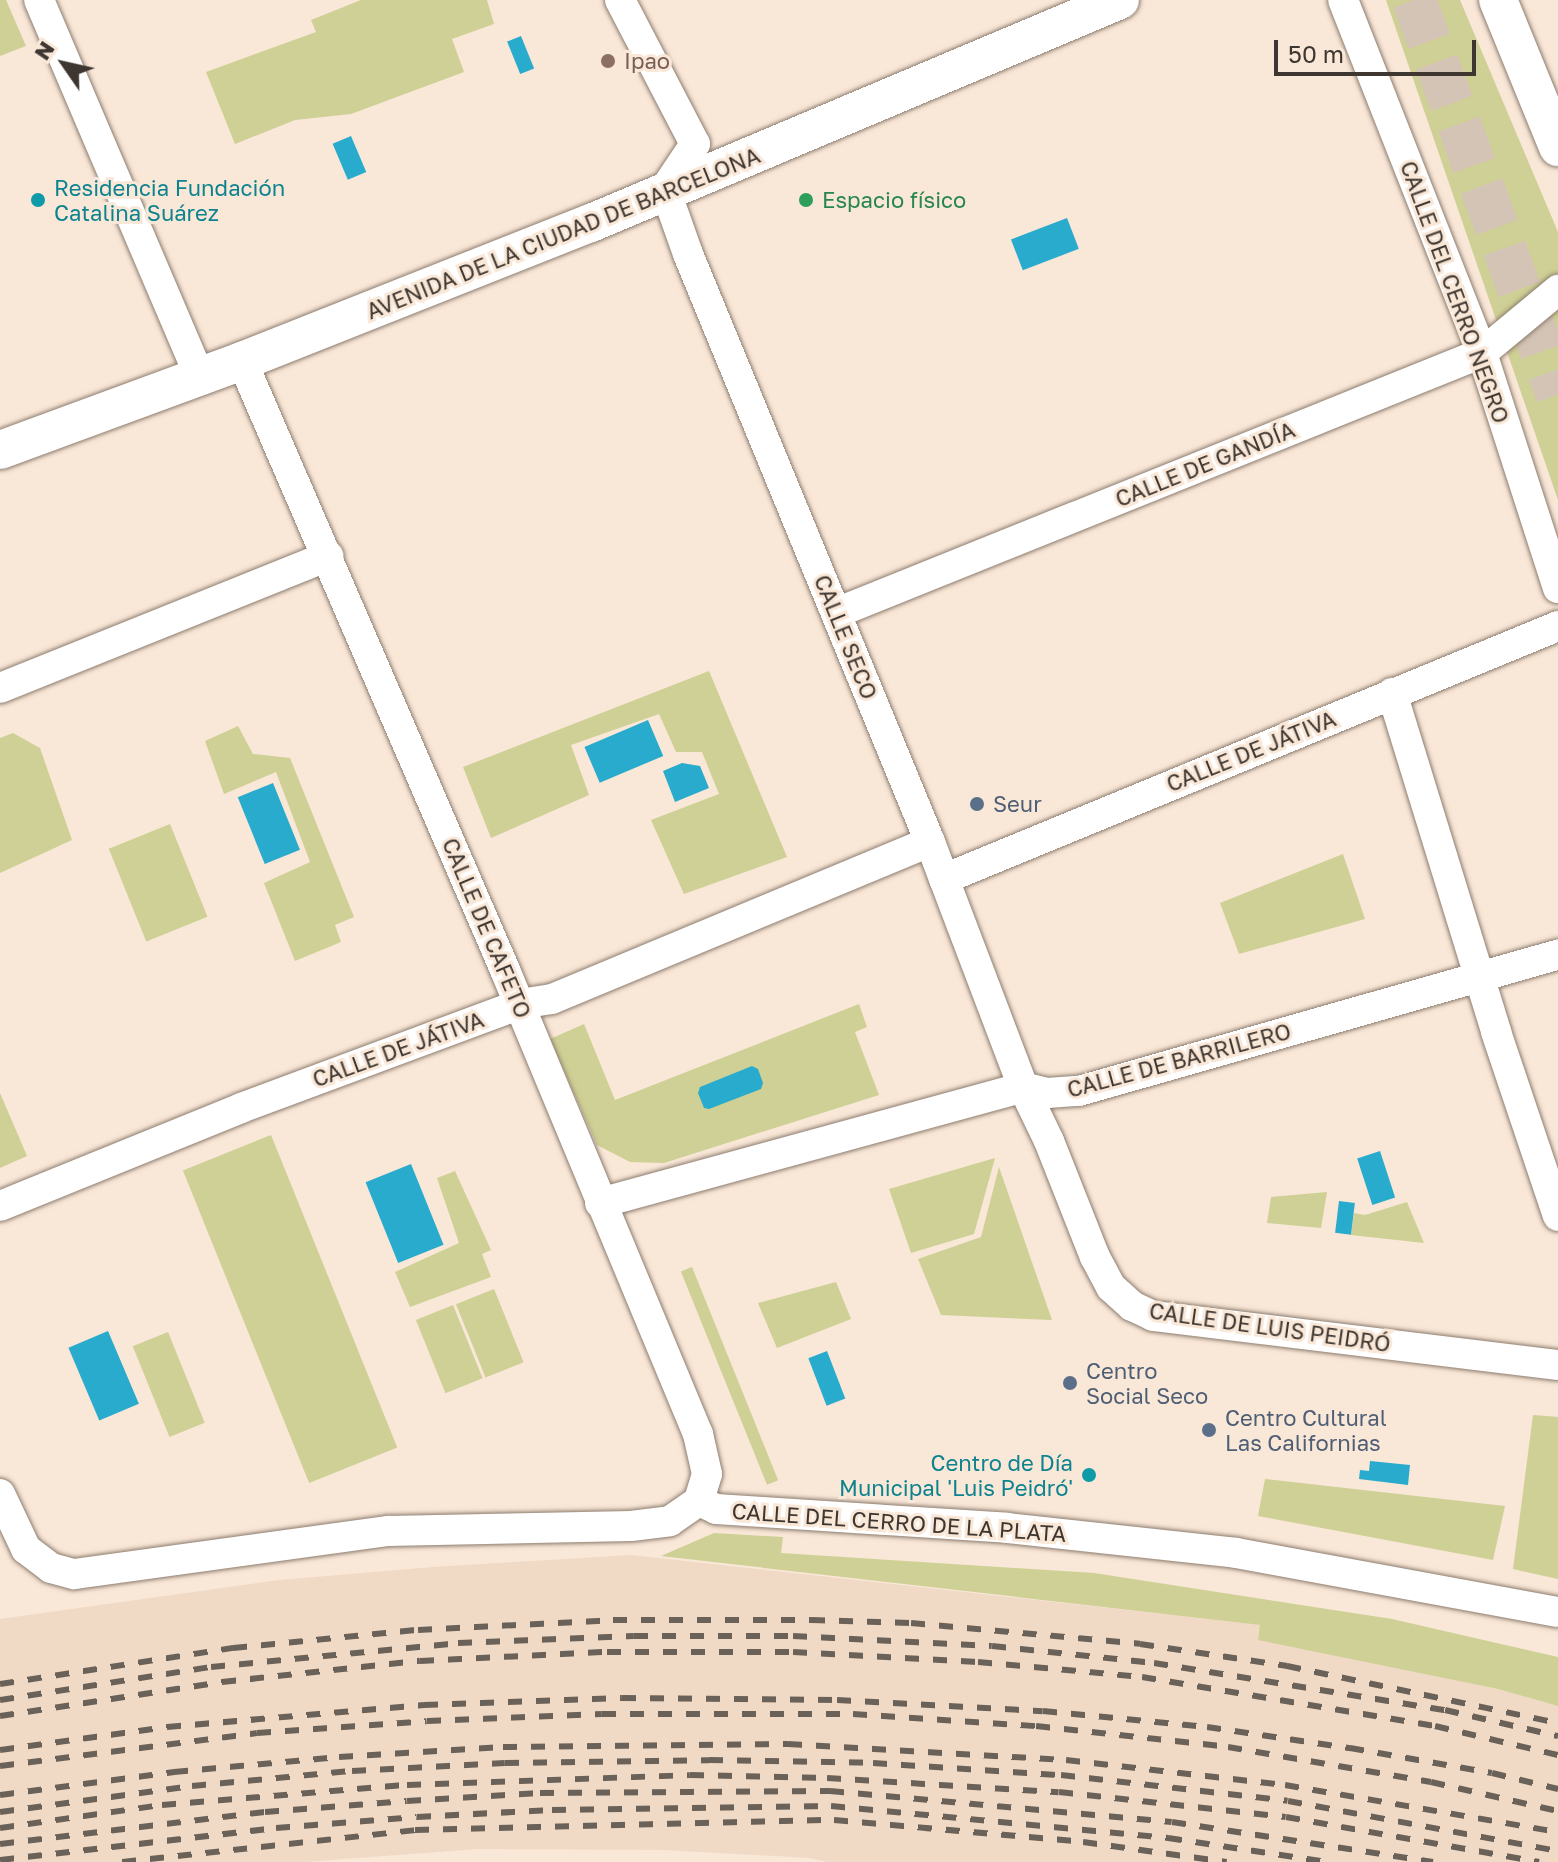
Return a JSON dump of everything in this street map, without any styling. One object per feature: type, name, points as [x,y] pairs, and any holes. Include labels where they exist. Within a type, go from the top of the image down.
[{"type":"main road","name":"AVENIDA DE LA CIUDAD DE BARCELONA","points":[[0,450],[242,361],[591,223],[665,189],[746,160],[1120,0]]},
{"type":"main road","points":[[1498,0],[1558,147]]},
{"type":"street","points":[[620,0],[695,144],[665,189]]},
{"type":"street","name":"CALLE DEL CERRO NEGRO","points":[[1343,0],[1482,353],[1558,588]]},
{"type":"street","points":[[45,2],[199,375]]},
{"type":"street","name":"CALLE SECO","points":[[665,189],[930,842],[1023,1087]]},
{"type":"street","name":"CALLE DE GANDÍA","points":[[836,613],[1482,353],[1558,290]]},
{"type":"street","name":"CALLE DE CAFETO","points":[[242,361],[520,1004],[698,1434],[707,1474],[699,1501]]},
{"type":"street","points":[[0,688],[328,556]]},
{"type":"street","name":"CALLE DE JÁTIVA","points":[[944,879],[1558,626]]},
{"type":"street","points":[[1392,693],[1479,978],[1558,1216]]},
{"type":"street","name":"CALLE DE JÁTIVA","points":[[0,1206],[241,1108],[520,1004],[552,999],[930,842]]},
{"type":"street","name":"CALLE DE BARRILERO","points":[[600,1203],[1023,1087],[1047,1093],[1079,1091],[1558,955]]},
{"type":"street","name":"CALLE DE LUIS PEIDRÓ","points":[[1023,1087],[1049,1141],[1095,1257],[1111,1287],[1132,1306],[1153,1316],[1558,1365]]},
{"type":"street","points":[[0,1494],[26,1549],[51,1568],[74,1574],[388,1531],[631,1526],[670,1521],[699,1501]]},
{"type":"street","name":"CALLE DEL CERRO DE LA PLATA","points":[[699,1501],[716,1509],[1007,1528],[1236,1553],[1558,1612]]},
{"type":"shaded area","points":[[631,1555],[1261,1625],[1258,1639],[1498,1689],[1558,1706],[1558,1862],[827,1862],[810,1858],[664,1850],[478,1849],[305,1862],[0,1862],[0,1619],[279,1580]]},
{"type":"green space","points":[[0,0],[6,0],[26,46],[0,56]]},
{"type":"green space","points":[[361,0],[487,0],[494,24],[452,39],[464,72],[351,114],[295,120],[235,144],[206,72],[316,32],[311,20]]},
{"type":"green space","points":[[1386,0],[1460,0],[1558,232],[1558,500]]},
{"type":"green space","points":[[709,671],[787,857],[684,894],[651,820],[719,794],[702,752],[676,752],[659,714],[571,745],[589,795],[491,838],[463,767]]},
{"type":"green space","points":[[238,726],[253,754],[290,758],[354,917],[335,925],[341,942],[295,961],[264,883],[310,862],[276,772],[224,794],[205,741]]},
{"type":"green space","points":[[13,733],[40,748],[72,840],[0,873],[0,738]]},
{"type":"green space","points":[[170,824],[207,917],[146,941],[109,849]]},
{"type":"green space","points":[[1343,854],[1365,919],[1239,954],[1220,903]]},
{"type":"green space","points":[[859,1004],[867,1027],[855,1032],[879,1095],[664,1163],[630,1162],[597,1145],[550,1039],[584,1024],[615,1100]]},
{"type":"green space","points":[[0,1093],[27,1156],[0,1168]]},
{"type":"green space","points":[[271,1135],[397,1447],[309,1483],[183,1171]]},
{"type":"green space","points":[[995,1158],[974,1234],[911,1253],[889,1189]]},
{"type":"green space","points":[[999,1167],[1052,1320],[941,1315],[918,1259],[981,1237]]},
{"type":"green space","points":[[455,1171],[491,1250],[482,1254],[491,1277],[410,1307],[395,1272],[459,1243],[437,1178]]},
{"type":"green space","points":[[1327,1192],[1321,1228],[1267,1223],[1271,1197]]},
{"type":"green space","points":[[1407,1202],[1424,1243],[1351,1235],[1354,1213],[1365,1215]]},
{"type":"green space","points":[[692,1267],[778,1480],[767,1485],[681,1271]]},
{"type":"green space","points":[[836,1282],[851,1319],[777,1348],[758,1303]]},
{"type":"green space","points":[[494,1289],[524,1362],[486,1378],[456,1304]]},
{"type":"green space","points":[[453,1305],[483,1378],[446,1393],[416,1320]]},
{"type":"green space","points":[[168,1332],[205,1423],[169,1437],[133,1346]]},
{"type":"green space","points":[[1533,1415],[1558,1417],[1558,1579],[1513,1569]]},
{"type":"green space","points":[[1265,1479],[1505,1506],[1493,1560],[1258,1516]]},
{"type":"green space","points":[[714,1533],[783,1537],[781,1553],[1094,1573],[1392,1619],[1558,1657],[1558,1706],[1498,1689],[1258,1640],[1260,1625],[661,1556]]},
{"type":"water","points":[[521,36],[534,68],[520,74],[507,42]]},
{"type":"water","points":[[351,136],[366,172],[348,180],[333,144]]},
{"type":"water","points":[[1067,218],[1079,249],[1023,270],[1011,240]]},
{"type":"water","points":[[648,720],[663,756],[600,783],[584,747]]},
{"type":"water","points":[[682,763],[700,766],[709,788],[675,802],[663,771]]},
{"type":"water","points":[[273,783],[300,850],[265,864],[238,797]]},
{"type":"water","points":[[752,1066],[758,1069],[763,1083],[761,1089],[709,1109],[704,1108],[698,1093],[700,1087]]},
{"type":"water","points":[[1380,1151],[1395,1198],[1372,1205],[1357,1158]]},
{"type":"water","points":[[411,1164],[444,1245],[398,1263],[366,1182]]},
{"type":"water","points":[[1339,1201],[1355,1203],[1351,1235],[1335,1233]]},
{"type":"water","points":[[108,1331],[139,1404],[99,1421],[68,1348]]},
{"type":"water","points":[[827,1351],[845,1399],[827,1406],[808,1358]]},
{"type":"water","points":[[1370,1461],[1410,1465],[1408,1485],[1359,1479],[1360,1470],[1369,1471]]},
{"type":"tunnel","points":[[1414,0],[1558,395]]},
{"type":"railway","points":[[0,1684],[233,1648],[418,1630],[613,1620],[811,1620],[911,1623],[1140,1644],[1287,1666],[1558,1723]]},
{"type":"railway","points":[[0,1700],[211,1667],[458,1643],[634,1636],[793,1636],[992,1646],[1154,1663],[1445,1710],[1558,1736]]},
{"type":"railway","points":[[0,1716],[222,1682],[420,1661],[607,1652],[793,1652],[978,1662],[1142,1677],[1435,1726],[1558,1755]]},
{"type":"railway","points":[[0,1750],[167,1727],[424,1705],[622,1698],[837,1700],[1043,1711],[1207,1727],[1492,1773],[1558,1789]]},
{"type":"railway","points":[[0,1766],[257,1733],[427,1721],[602,1714],[853,1714],[1036,1726],[1228,1747],[1431,1782],[1558,1811]]},
{"type":"railway","points":[[0,1795],[174,1772],[339,1757],[503,1747],[788,1744],[1066,1760],[1285,1785],[1558,1832]]},
{"type":"railway","points":[[0,1812],[192,1786],[352,1771],[505,1763],[709,1760],[873,1763],[1061,1775],[1288,1801],[1558,1851]]},
{"type":"railway","points":[[0,1828],[162,1805],[407,1785],[690,1775],[827,1778],[1059,1792],[1286,1817],[1539,1862]]},
{"type":"railway","points":[[0,1844],[265,1812],[407,1801],[540,1793],[830,1791],[1172,1822],[1433,1862]]},
{"type":"railway","points":[[0,1860],[276,1828],[417,1817],[552,1810],[831,1806],[1168,1838],[1327,1862]]},
{"type":"railway","points":[[122,1862],[415,1830],[834,1820],[1083,1842],[1227,1862]]},
{"type":"place","name":"Ipao","points":[[608,61]]},
{"type":"place","name":"Residencia Fundación Catalina Suárez","points":[[38,200]]},
{"type":"place","name":"Espacio físico","points":[[806,200]]},
{"type":"place","name":"Seur","points":[[977,804]]},
{"type":"place","name":"Centro Social Seco","points":[[1070,1383]]},
{"type":"place","name":"Centro Cultural Las Californias","points":[[1209,1430]]},
{"type":"place","name":"Centro de Día Municipal 'Luis Peidró'","points":[[1089,1475]]}]
